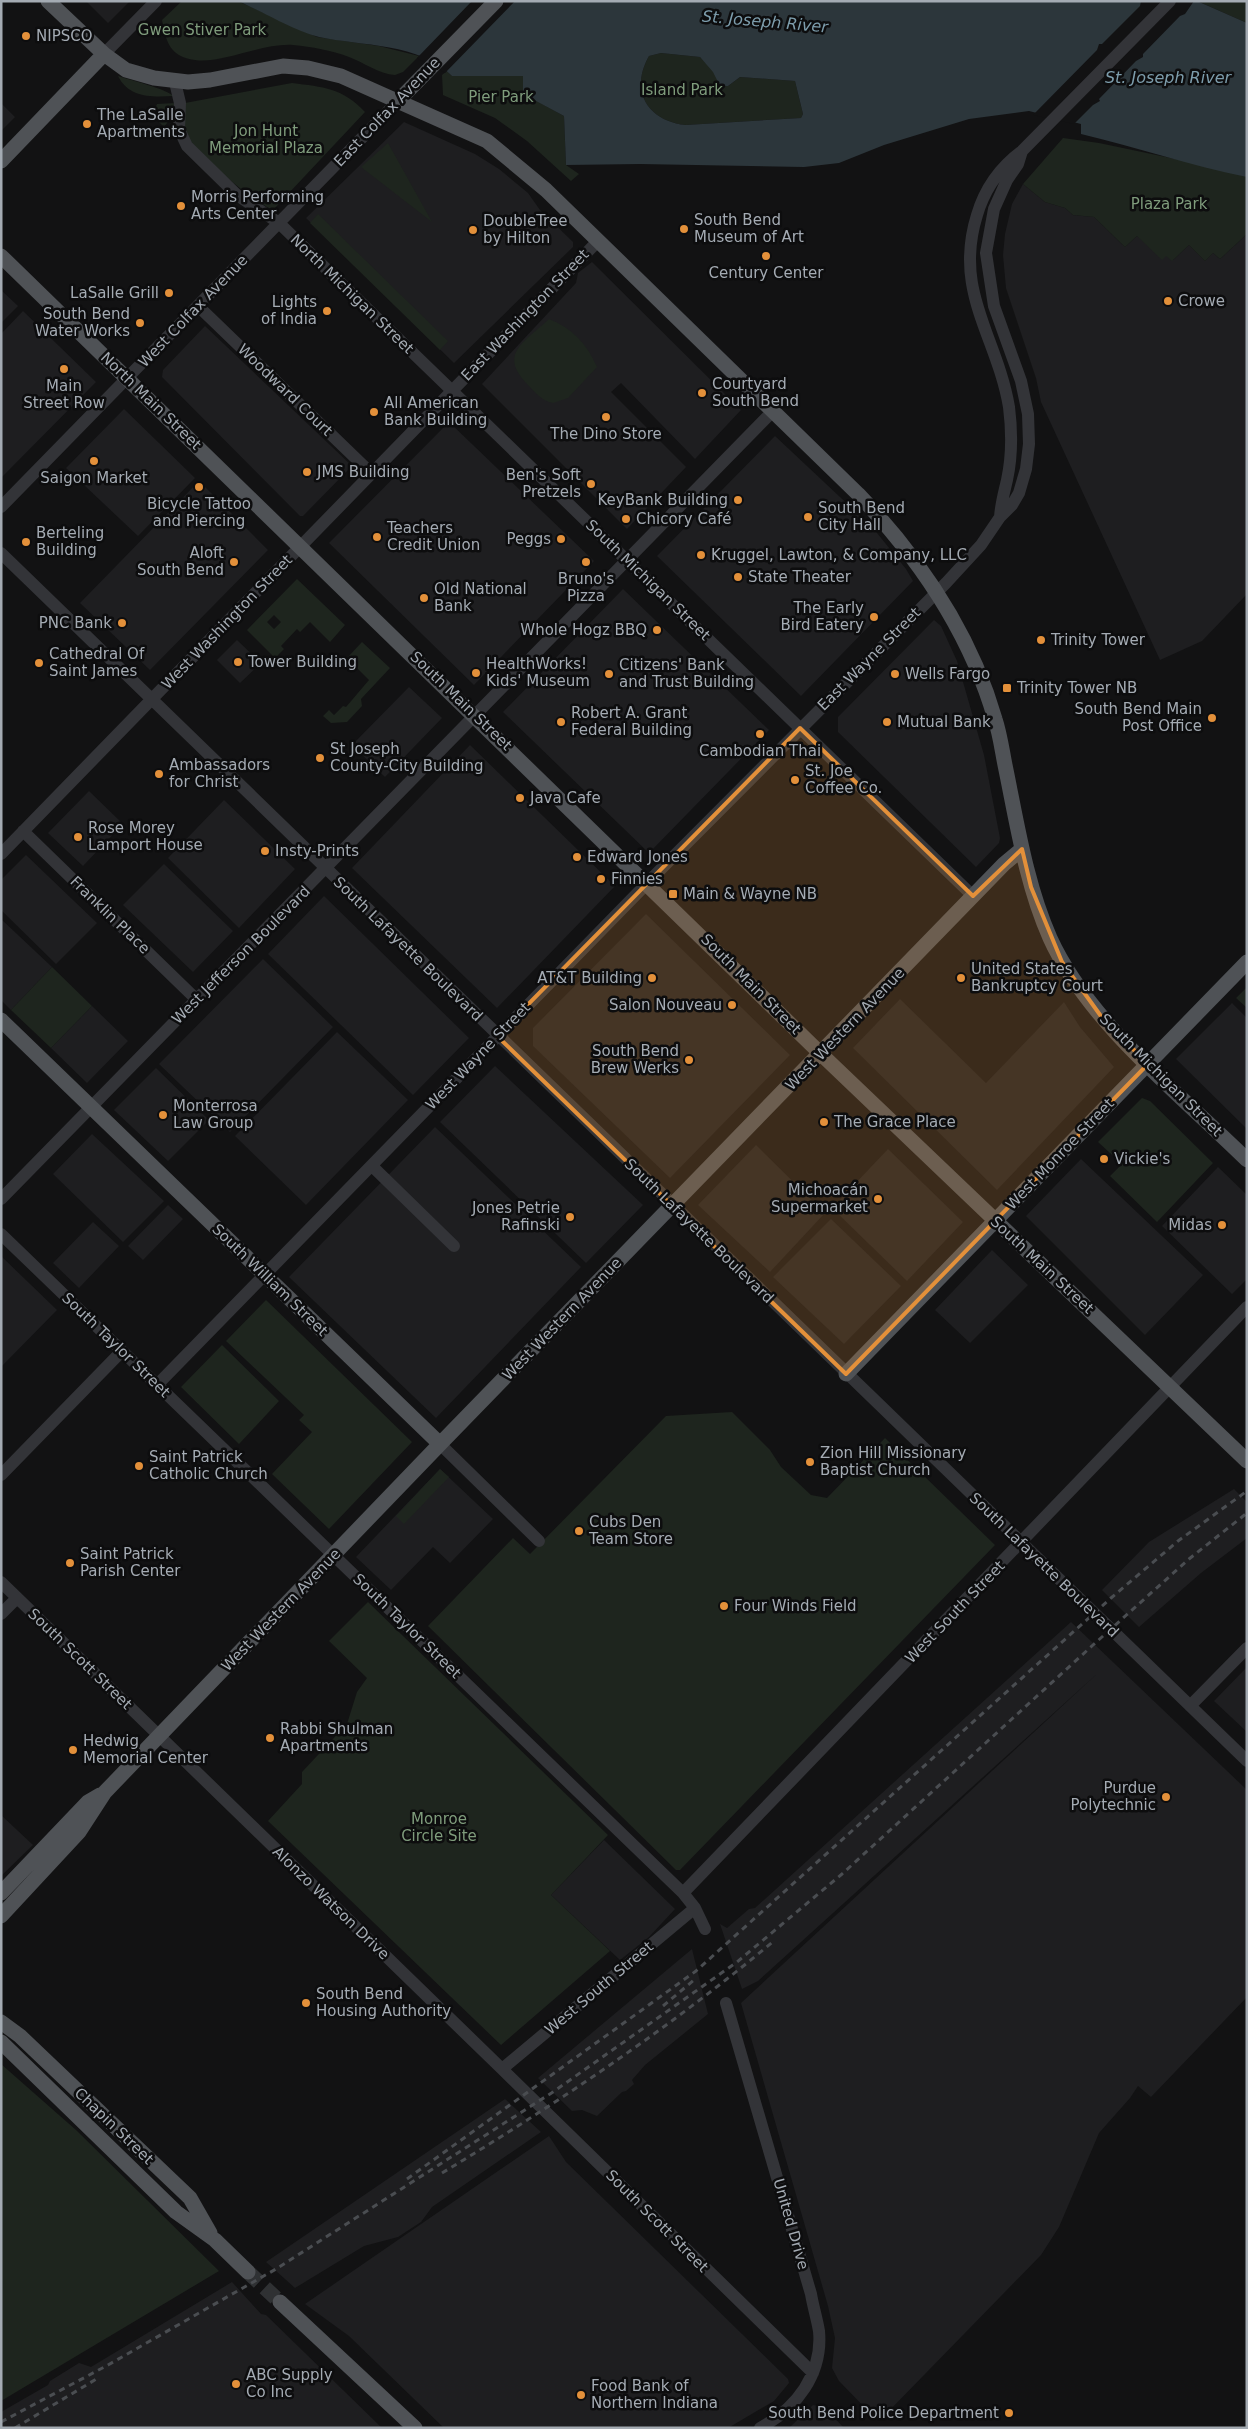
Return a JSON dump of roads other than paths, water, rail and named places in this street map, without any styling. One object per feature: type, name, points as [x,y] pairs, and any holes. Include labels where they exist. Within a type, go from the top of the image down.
[{"type":"main road","name":"South Michigan Street","points":[[48,1],[104,54],[126,70],[175,82],[210,80],[262,69],[297,66],[341,76],[459,127],[500,150],[546,190],[877,513],[908,550],[938,592],[962,633],[995,719],[1022,849],[1032,887],[1050,937],[1062,962],[1103,1019],[1247,1160]]},
{"type":"main road","name":"East Colfax Avenue","points":[[398,101],[496,1]]},
{"type":"main road","points":[[1,161],[104,54]]},
{"type":"main road","name":"North Main Street","points":[[1,256],[301,546]]},
{"type":"main road","name":"South Main Street","points":[[301,546],[821,1054],[1247,1461]]},
{"type":"main road","name":"West Western Avenue","points":[[1,1916],[79,1832],[105,1792],[440,1444],[973,896],[1022,849]]},
{"type":"main road","name":"West Monroe Street","points":[[846,1374],[1247,962]]},
{"type":"main road","name":"South William Street","points":[[1,1020],[440,1444]]},
{"type":"main road","name":"West Western Avenue","points":[[4,1888],[88,1802],[105,1792]]},
{"type":"main road","points":[[1,1923],[15,1903]]},
{"type":"main road","points":[[1,2011],[20,2036]]},
{"type":"main road","name":"Chapin Street","points":[[1,2022],[20,2036],[190,2198],[215,2240]]},
{"type":"main road","name":"Chapin Street","points":[[1,2042],[176,2212],[215,2240],[248,2272]]},
{"type":"main road","points":[[280,2302],[415,2428]]},
{"type":"street","points":[[104,54],[156,1]]},
{"type":"street","points":[[1000,517],[1001,500],[1010,460],[1009,408],[1004,384],[974,298],[970,280],[969,252],[973,227],[989,186],[998,171],[1022,151],[1170,1]]},
{"type":"street","name":"North Michigan Street","points":[[175,82],[180,103],[178,122],[184,142],[237,195],[279,223],[452,390]]},
{"type":"street","name":"East Colfax Avenue","points":[[279,223],[398,101]]},
{"type":"street","name":"East Wayne Street","points":[[800,728],[982,546],[1000,517],[1012,505],[1019,493],[1027,461],[1030,425],[1024,393],[994,306],[986,253],[994,209],[1007,180],[1018,164],[1022,151]]},
{"type":"street","name":"West Colfax Avenue","points":[[1,507],[279,223]]},
{"type":"street","name":"East Washington Street","points":[[452,390],[598,241]]},
{"type":"street","name":"Woodward Court","points":[[198,306],[371,473]]},
{"type":"street","name":"West Washington Street","points":[[1,854],[452,390]]},
{"type":"street","name":"South Michigan Street","points":[[452,390],[973,896]]},
{"type":"street","name":"West Jefferson Boulevard","points":[[1,1199],[773,411]]},
{"type":"street","name":"South Lafayette Boulevard","points":[[1,553],[497,1036],[1247,1761]]},
{"type":"street","name":"West Wayne Street","points":[[157,1385],[800,728]]},
{"type":"street","name":"Franklin Place","points":[[24,831],[196,999]]},
{"type":"street","points":[[372,1166],[454,1246]]},
{"type":"street","name":"South Taylor Street","points":[[1,1234],[683,1893]]},
{"type":"street","name":"West South Street","points":[[683,1893],[1247,1308]]},
{"type":"street","points":[[1,1475],[122,1351]]},
{"type":"street","name":"South William Street","points":[[440,1444],[539,1540]]},
{"type":"street","name":"South Scott Street","points":[[1,1582],[159,1736]]},
{"type":"street","points":[[1,1614],[17,1598]]},
{"type":"street","points":[[1190,1706],[1247,1648]]},
{"type":"street","name":"Alonzo Watson Drive","points":[[159,1736],[502,2068]]},
{"type":"street","points":[[683,1893],[695,1908],[704,1929]]},
{"type":"street","name":"West South Street","points":[[502,2068],[695,1908]]},
{"type":"street","name":"United Drive","points":[[726,2003],[811,2294],[819,2332],[819,2351],[805,2389],[787,2410],[760,2428]]},
{"type":"street","name":"South Scott Street","points":[[502,2068],[812,2373]]},
{"type":"water","name":"St. Joseph River","points":[[238,1],[1197,1],[1247,23],[1247,177],[1081,134],[1081,124],[1029,111],[969,119],[884,145],[839,163],[804,167],[640,164],[566,165],[564,116],[523,94],[523,76],[452,76],[439,65],[424,57],[389,48],[319,37],[290,26]],"holes":[[[661,53],[700,57],[713,72],[720,86],[728,86],[740,77],[795,81],[803,114],[801,118],[686,125],[673,122],[652,111],[642,92],[641,81],[643,69],[649,56]]]},
{"type":"tunnel","points":[[248,2272],[280,2302]]},
{"type":"railway","points":[[407,2179],[696,1971],[1111,1598],[1178,1541],[1247,1491]]},
{"type":"railway","points":[[1,2422],[108,2365],[276,2269],[553,2092],[737,1962],[842,1874],[1189,1559],[1247,1513]]},
{"type":"railway","points":[[442,2173],[613,2063],[736,1972],[775,1940]]},
{"type":"railway","points":[[663,2006],[694,1980]]},
{"type":"railway","points":[[15,2428],[98,2378]]},
{"type":"place","name":"NIPSCO","points":[[26,36]]},
{"type":"place","name":"The LaSalle Apartments","points":[[87,124]]},
{"type":"place","name":"Morris Performing Arts Center","points":[[181,206]]},
{"type":"place","name":"South Bend Museum of Art","points":[[684,229]]},
{"type":"place","name":"DoubleTree by Hilton","points":[[473,230]]},
{"type":"place","name":"Century Center","points":[[766,256]]},
{"type":"place","name":"LaSalle Grill","points":[[169,293]]},
{"type":"place","name":"Crowe","points":[[1168,301]]},
{"type":"place","name":"Lights of India","points":[[327,311]]},
{"type":"place","name":"South Bend Water Works","points":[[140,323]]},
{"type":"place","name":"Main Street Row","points":[[64,369]]},
{"type":"place","name":"Courtyard South Bend","points":[[702,393]]},
{"type":"place","name":"All American Bank Building","points":[[374,412]]},
{"type":"place","name":"The Dino Store","points":[[606,417]]},
{"type":"place","name":"Saigon Market","points":[[94,461]]},
{"type":"place","name":"JMS Building","points":[[307,472]]},
{"type":"place","name":"Ben's Soft Pretzels","points":[[591,484]]},
{"type":"place","name":"Bicycle Tattoo and Piercing","points":[[199,487]]},
{"type":"place","name":"KeyBank Building","points":[[738,500]]},
{"type":"place","name":"South Bend City Hall","points":[[808,517]]},
{"type":"place","name":"Chicory Café","points":[[626,519]]},
{"type":"place","name":"Teachers Credit Union","points":[[377,537]]},
{"type":"place","name":"Peggs","points":[[561,539]]},
{"type":"place","name":"Berteling Building","points":[[26,542]]},
{"type":"place","name":"Kruggel, Lawton, & Company, LLC","points":[[701,555]]},
{"type":"place","name":"Aloft South Bend","points":[[234,562]]},
{"type":"place","name":"Bruno's Pizza","points":[[586,562]]},
{"type":"place","name":"State Theater","points":[[738,577]]},
{"type":"place","name":"Old National Bank","points":[[424,598]]},
{"type":"place","name":"The Early Bird Eatery","points":[[874,617]]},
{"type":"place","name":"PNC Bank","points":[[122,623]]},
{"type":"place","name":"Whole Hogz BBQ","points":[[657,630]]},
{"type":"place","name":"Trinity Tower","points":[[1041,640]]},
{"type":"place","name":"Tower Building","points":[[238,662]]},
{"type":"place","name":"Cathedral Of Saint James","points":[[39,663]]},
{"type":"place","name":"HealthWorks! Kids' Museum","points":[[476,673]]},
{"type":"place","name":"Citizens' Bank and Trust Building","points":[[609,674]]},
{"type":"place","name":"Wells Fargo","points":[[895,674]]},
{"type":"place","name":"Trinity Tower NB","points":[[1007,688]]},
{"type":"place","name":"South Bend Main Post Office","points":[[1212,718]]},
{"type":"place","name":"Robert A. Grant Federal Building","points":[[561,722]]},
{"type":"place","name":"Mutual Bank","points":[[887,722]]},
{"type":"place","name":"Cambodian Thai","points":[[760,734]]},
{"type":"place","name":"St Joseph County-City Building","points":[[320,758]]},
{"type":"place","name":"Ambassadors for Christ","points":[[159,774]]},
{"type":"place","name":"St. Joe Coffee Co.","points":[[795,780]]},
{"type":"place","name":"Java Cafe","points":[[520,798]]},
{"type":"place","name":"Rose Morey Lamport House","points":[[78,837]]},
{"type":"place","name":"Insty-Prints","points":[[265,851]]},
{"type":"place","name":"Edward Jones","points":[[577,857]]},
{"type":"place","name":"Finnies","points":[[601,879]]},
{"type":"place","name":"Main & Wayne NB","points":[[673,894]]},
{"type":"place","name":"AT&T Building","points":[[652,978]]},
{"type":"place","name":"United States Bankruptcy Court","points":[[961,978]]},
{"type":"place","name":"Salon Nouveau","points":[[732,1005]]},
{"type":"place","name":"South Bend Brew Werks","points":[[689,1060]]},
{"type":"place","name":"Monterrosa Law Group","points":[[163,1115]]},
{"type":"place","name":"The Grace Place","points":[[824,1122]]},
{"type":"place","name":"Vickie's","points":[[1104,1159]]},
{"type":"place","name":"Michoacán Supermarket","points":[[878,1199]]},
{"type":"place","name":"Jones Petrie Rafinski","points":[[570,1217]]},
{"type":"place","name":"Midas","points":[[1222,1225]]},
{"type":"place","name":"Zion Hill Missionary Baptist Church","points":[[810,1462]]},
{"type":"place","name":"Saint Patrick Catholic Church","points":[[139,1466]]},
{"type":"place","name":"Cubs Den Team Store","points":[[579,1531]]},
{"type":"place","name":"Saint Patrick Parish Center","points":[[70,1563]]},
{"type":"place","name":"Four Winds Field","points":[[724,1606]]},
{"type":"place","name":"Rabbi Shulman Apartments","points":[[270,1738]]},
{"type":"place","name":"Hedwig Memorial Center","points":[[73,1750]]},
{"type":"place","name":"Purdue Polytechnic","points":[[1166,1797]]},
{"type":"place","name":"South Bend Housing Authority","points":[[306,2003]]},
{"type":"place","name":"ABC Supply Co Inc","points":[[236,2384]]},
{"type":"place","name":"Food Bank of Northern Indiana","points":[[581,2395]]},
{"type":"place","name":"South Bend Police Department","points":[[1009,2413]]},
{"type":"park label","name":"Gwen Stiver Park","points":[[202,30]]},
{"type":"park label","name":"Island Park","points":[[682,90]]},
{"type":"park label","name":"Pier Park","points":[[501,97]]},
{"type":"park label","name":"Jon Hunt Memorial Plaza","points":[[266,140]]},
{"type":"park label","name":"Plaza Park","points":[[1169,204]]},
{"type":"park label","name":"Monroe Circle Site","points":[[439,1828]]}]
